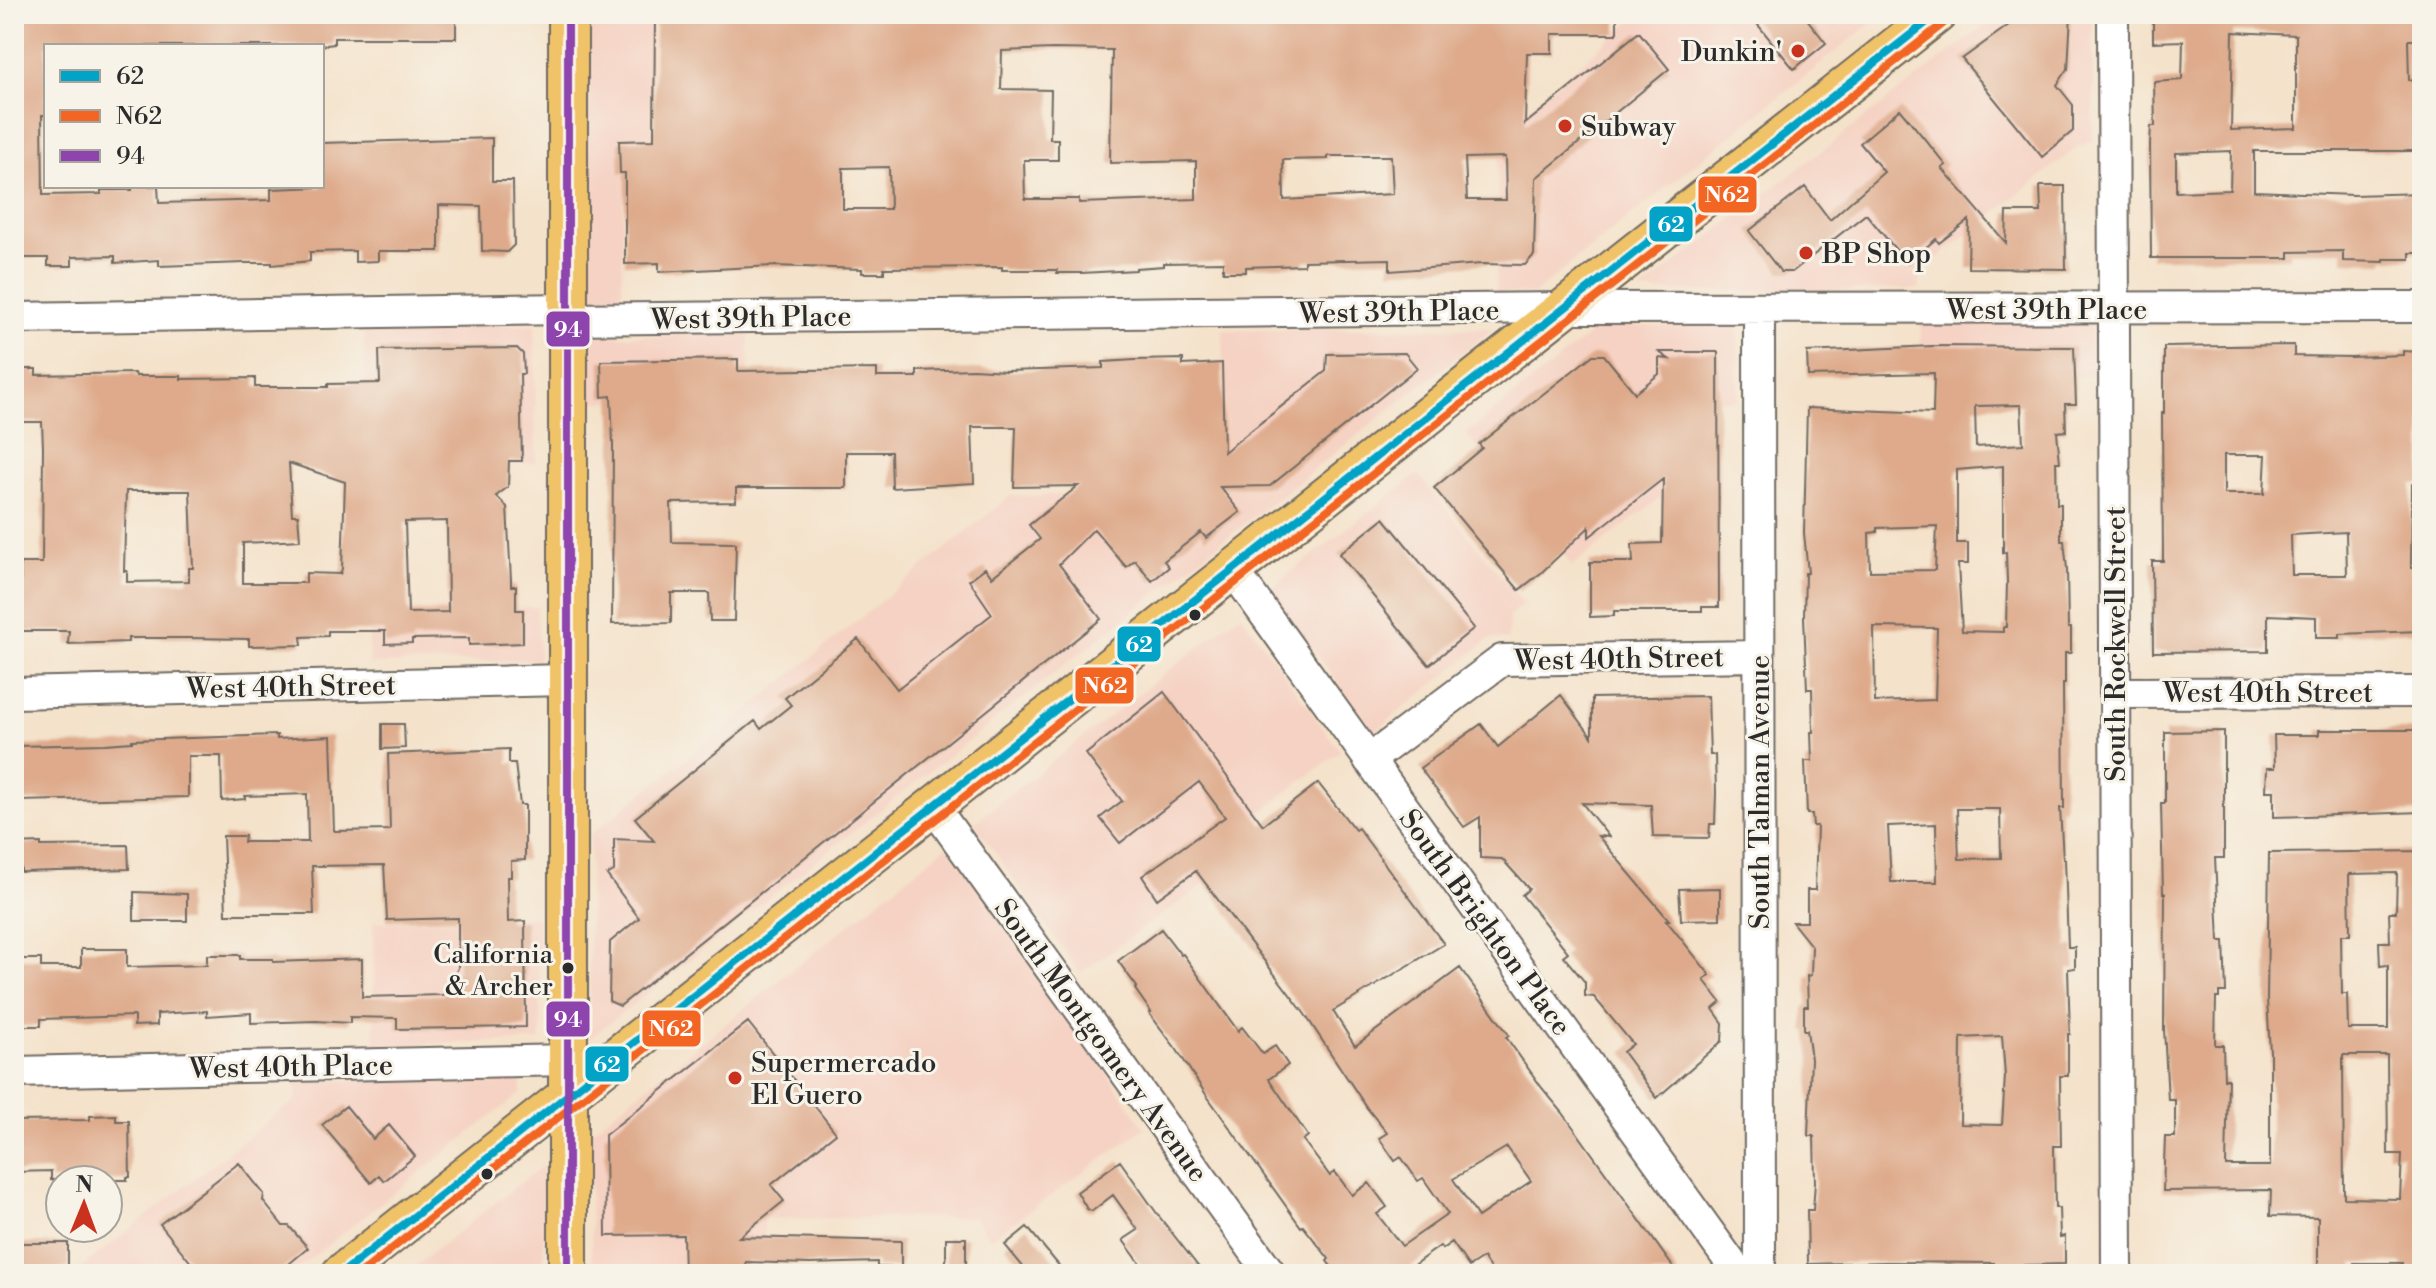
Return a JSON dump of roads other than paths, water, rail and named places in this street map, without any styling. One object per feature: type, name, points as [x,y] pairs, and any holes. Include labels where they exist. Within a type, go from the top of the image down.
[{"type":"main road","points":[[568,14],[568,1274]]},
{"type":"main road","points":[[341,1274],[568,1077],[933,806],[1937,14]]},
{"type":"street","name":"South Rockwell Street","points":[[2113,14],[2117,1274]]},
{"type":"street","name":"West 39th Place","points":[[14,318],[1564,308],[2422,307]]},
{"type":"street","name":"South Talman Avenue","points":[[1759,309],[1760,1274]]},
{"type":"street","name":"South Brighton Place","points":[[1233,570],[1739,1274]]},
{"type":"street","name":"West 40th Street","points":[[1369,760],[1502,660],[1759,656]]},
{"type":"street","name":"West 40th Street","points":[[14,693],[568,680]]},
{"type":"street","name":"West 40th Street","points":[[2115,693],[2422,692]]},
{"type":"street","name":"South Montgomery Avenue","points":[[933,806],[1271,1274]]},
{"type":"street","name":"West 40th Place","points":[[14,1072],[568,1077]]},
{"type":"place","name":"Dunkin'","points":[[1798,51]]},
{"type":"place","name":"Subway","points":[[1565,126]]},
{"type":"place","name":"BP Shop","points":[[1806,253]]},
{"type":"place","name":"California & Archer","points":[[568,968]]},
{"type":"place","name":"Supermercado El Guero","points":[[735,1078]]}]
